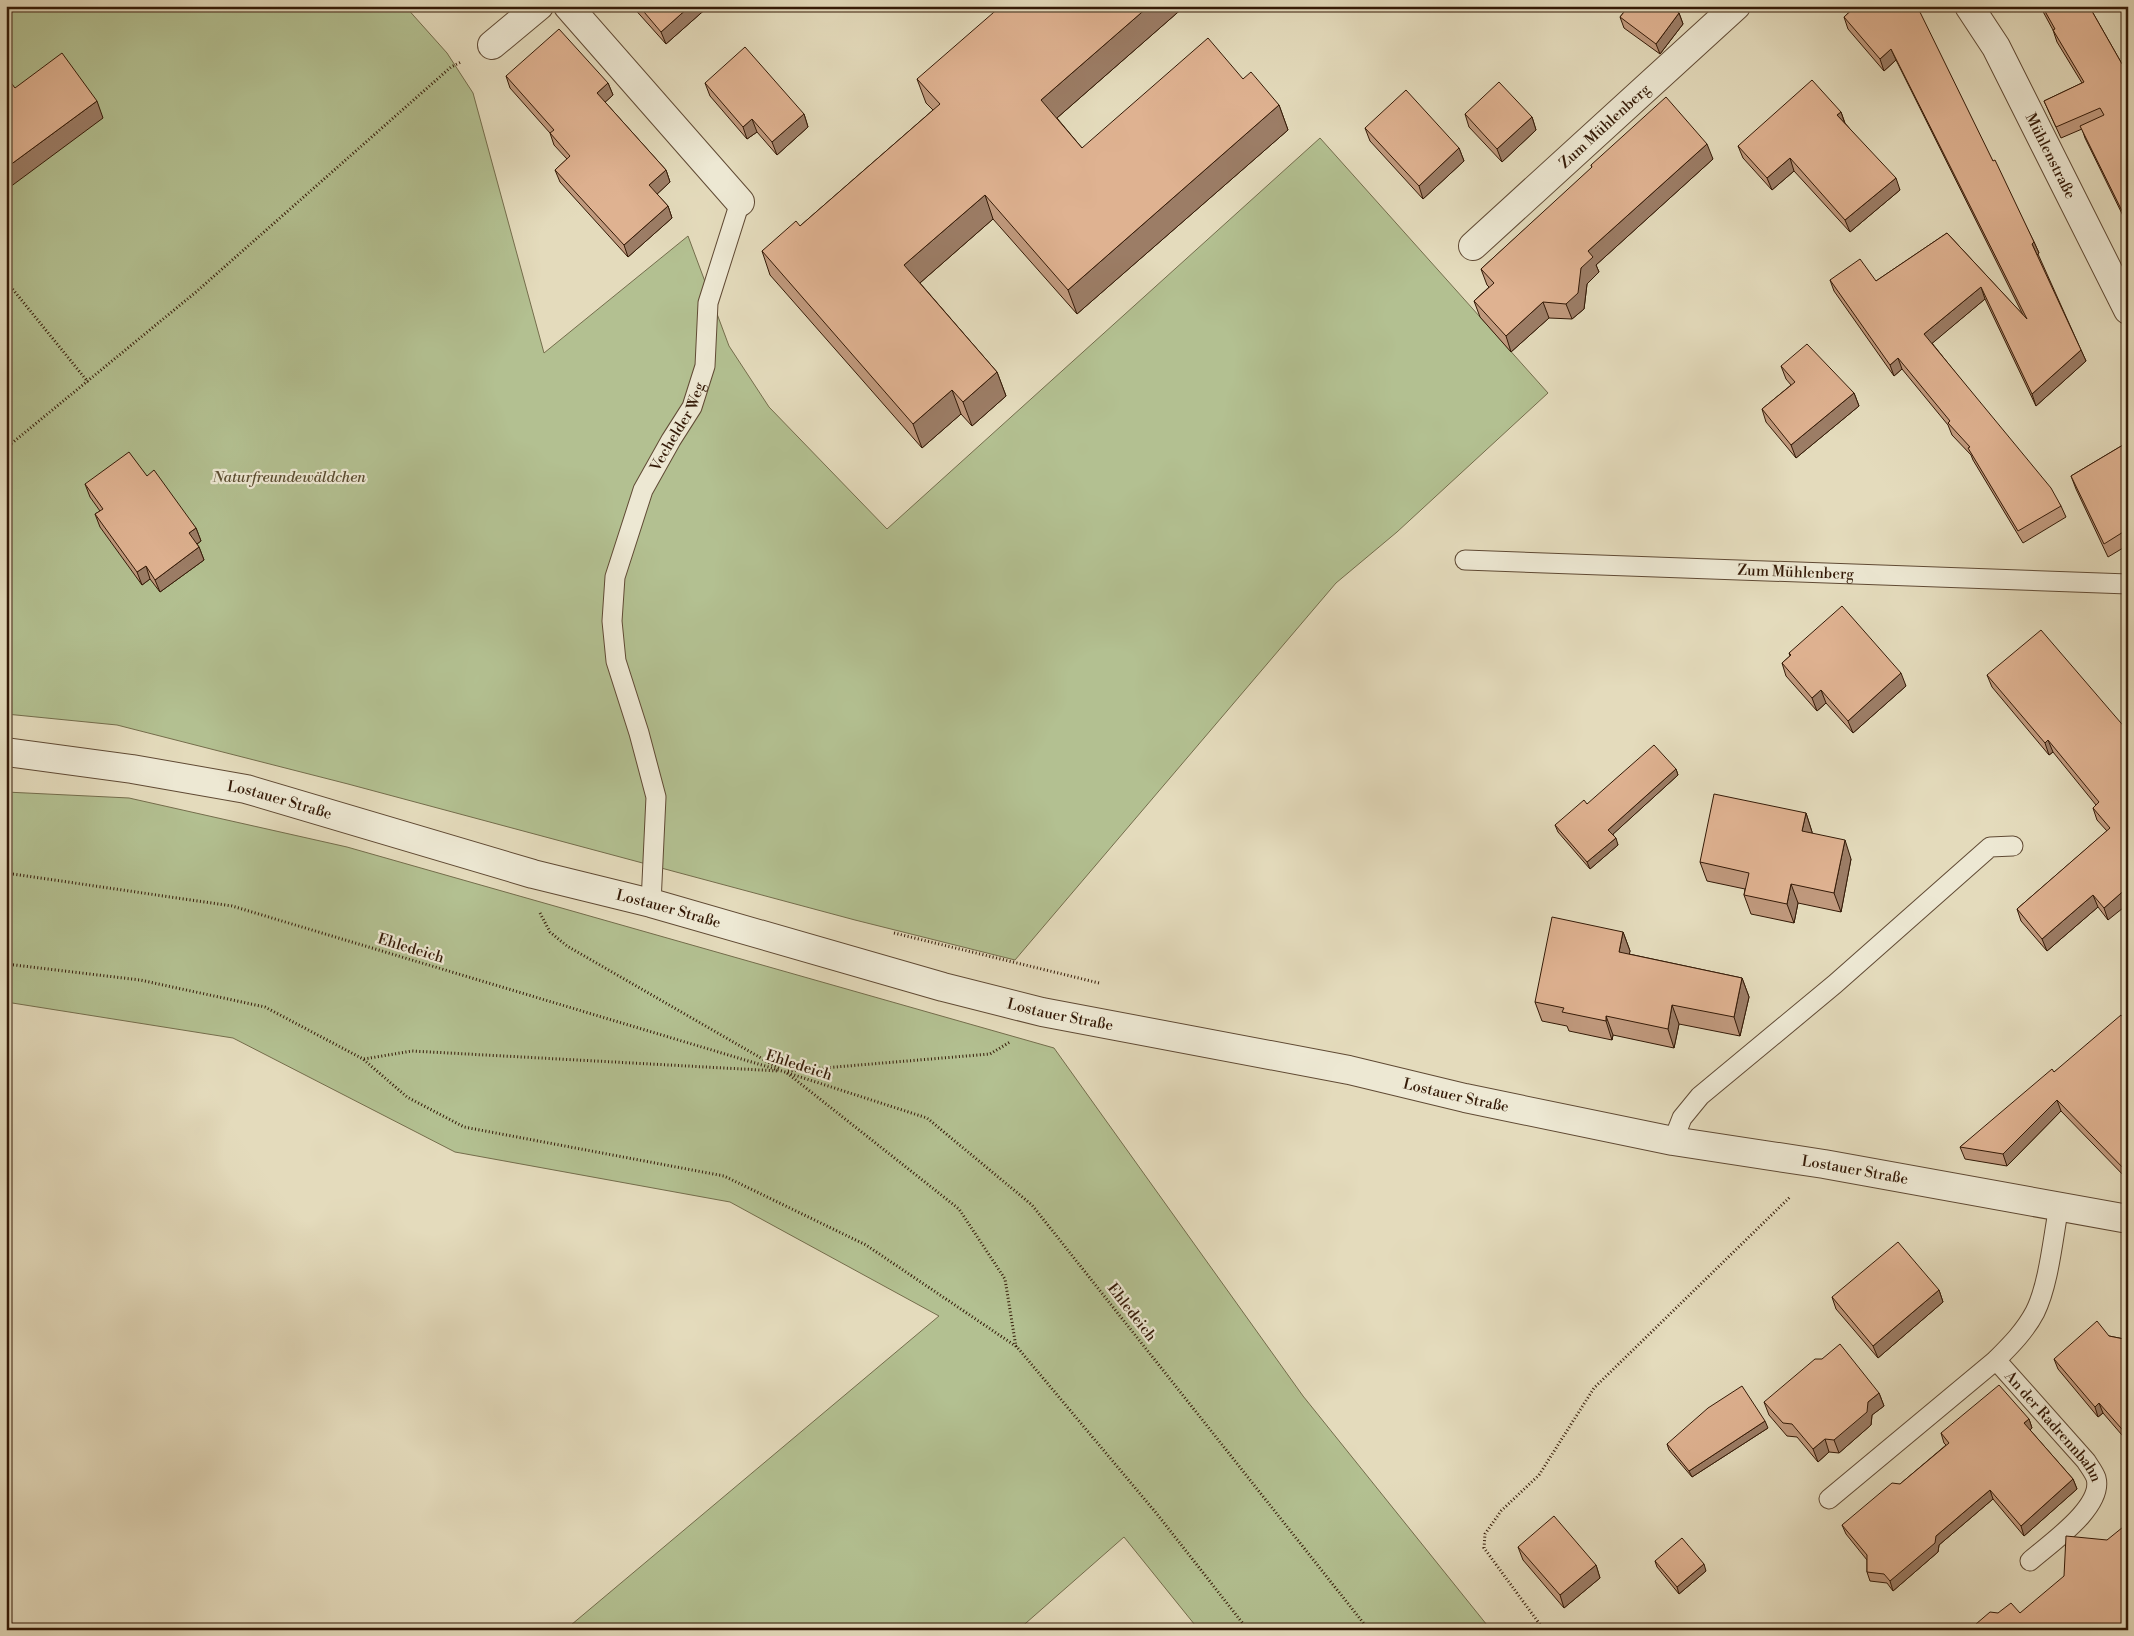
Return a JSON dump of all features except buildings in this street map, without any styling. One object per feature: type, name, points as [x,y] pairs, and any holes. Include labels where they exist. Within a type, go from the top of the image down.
[{"type":"street","points":[[492,45],[539,6]]},
{"type":"street","name":"Vechelder Weg","points":[[568,6],[740,202]]},
{"type":"street","name":"Zum Mühlenberg","points":[[1473,246],[1736,6]]},
{"type":"street","name":"Mühlenstraße","points":[[1969,6],[1996,47],[2128,310]]},
{"type":"street","name":"Lostauer Straße","points":[[6,752],[132,769],[246,789],[533,874],[651,903],[943,988],[1042,1012],[1349,1070],[1465,1098],[1673,1140],[1824,1164],[2128,1219]]},
{"type":"lane","name":"Vechelder Weg","points":[[651,903],[656,797],[639,733],[616,661],[612,621],[615,577],[643,490],[670,440],[692,407],[705,366],[708,302],[740,202]]},
{"type":"lane","name":"Zum Mühlenberg","points":[[1465,560],[2128,584]]},
{"type":"lane","points":[[1673,1140],[1682,1118],[1700,1096],[1835,984],[1990,847],[2013,846]]},
{"type":"lane","name":"An der Radrennbahn","points":[[1829,1499],[1996,1360],[2017,1339],[2035,1311],[2047,1272],[2060,1206]]},
{"type":"lane","name":"An der Radrennbahn","points":[[1996,1360],[2086,1461],[2096,1478],[2094,1499],[2085,1511],[2030,1561]]},
{"type":"path","points":[[6,448],[203,285],[451,67],[492,45]]},
{"type":"path","points":[[6,281],[88,382]]},
{"type":"path","name":"Ehledeich","points":[[6,873],[232,906],[785,1072],[927,1118],[1032,1205],[1369,1630]]},
{"type":"path","points":[[533,874],[540,914],[550,932],[567,946],[785,1072],[959,1209],[1005,1279],[1016,1347]]},
{"type":"path","points":[[891,932],[1102,984]]},
{"type":"path","points":[[6,964],[140,980],[265,1007],[363,1059],[407,1097],[464,1127],[724,1176],[866,1245],[1016,1347],[1156,1514],[1248,1630]]},
{"type":"path","points":[[363,1059],[412,1051],[785,1072],[990,1054],[1031,1027],[1042,1012]]},
{"type":"path","points":[[1544,1630],[1484,1548],[1485,1534],[1501,1510],[1539,1475],[1594,1388],[1824,1164]]},
{"type":"green space","name":"Naturfreundewäldchen","points":[[6,6],[405,6],[447,53],[473,93],[544,353],[688,236],[729,346],[769,407],[887,529],[1320,138],[1548,393],[1397,532],[1336,583],[1015,960],[855,920],[348,784],[117,725],[6,714]]},
{"type":"green space","points":[[6,792],[129,798],[347,847],[1054,1048],[1303,1396],[1491,1630],[1199,1630],[1124,1537],[1018,1630],[565,1630],[939,1316],[730,1202],[455,1152],[233,1038],[6,1002]]}]
